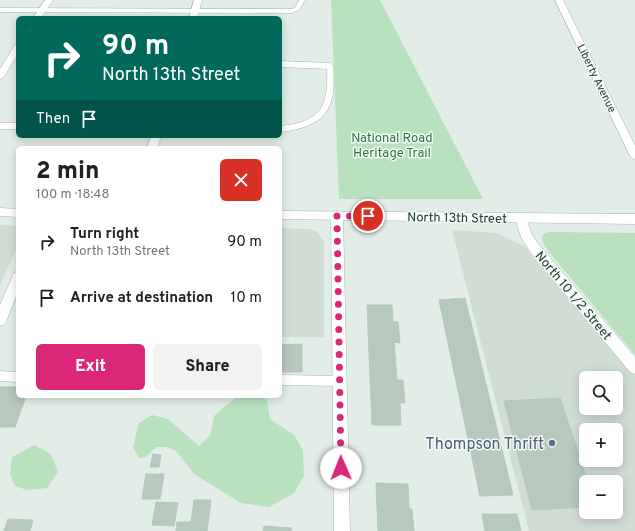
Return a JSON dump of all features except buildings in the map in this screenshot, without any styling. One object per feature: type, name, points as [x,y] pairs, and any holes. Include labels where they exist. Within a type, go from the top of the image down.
[{"type":"street","points":[[40,15],[49,0]]},
{"type":"street","points":[[194,15],[198,0]]},
{"type":"street","name":"Liberty Avenue","points":[[559,0],[635,156]]},
{"type":"street","points":[[0,60],[14,60]]},
{"type":"street","points":[[0,76],[14,60]]},
{"type":"street","points":[[282,64],[330,66]]},
{"type":"street","points":[[0,212],[16,212]]},
{"type":"street","name":"North 13th Street","points":[[282,215],[635,219]]},
{"type":"street","points":[[337,216],[342,531]]},
{"type":"street","name":"North 10 1/2 Street","points":[[521,218],[527,237],[536,249],[635,367]]},
{"type":"street","points":[[0,320],[16,282]]},
{"type":"lane","points":[[0,10],[40,15],[194,15],[291,11],[297,9],[302,0]]},
{"type":"lane","points":[[282,129],[311,122],[327,108],[330,94],[330,66]]},
{"type":"lane","points":[[0,126],[16,126]]},
{"type":"lane","points":[[0,376],[16,377]]},
{"type":"lane","points":[[282,380],[340,381]]},
{"type":"shaded area","points":[[0,225],[16,226],[16,250],[0,286]]},
{"type":"shaded area","points":[[282,228],[309,229],[316,231],[324,241],[324,337],[282,337]]},
{"type":"shaded area","points":[[452,230],[497,233],[524,246],[635,376],[635,531],[529,531]]},
{"type":"green space","name":"National Road Heritage Trail","points":[[331,0],[380,0],[483,199],[339,199]]},
{"type":"green space","points":[[545,233],[635,233],[635,355],[549,252],[543,243],[542,238]]},
{"type":"green space","points":[[235,398],[264,398],[267,401],[270,419],[294,435],[303,450],[304,476],[294,493],[269,507],[241,503],[194,474],[176,451],[167,447],[156,447],[146,457],[139,458],[133,447],[139,423],[152,415],[168,419],[199,446],[210,436],[214,416]]},
{"type":"green space","points":[[34,445],[51,454],[58,472],[47,488],[27,490],[15,486],[10,474],[12,457]]},
{"type":"place","name":"Thompson Thrift","points":[[552,443]]},
{"type":"route","points":[[341,468],[337,216],[368,216]]}]
